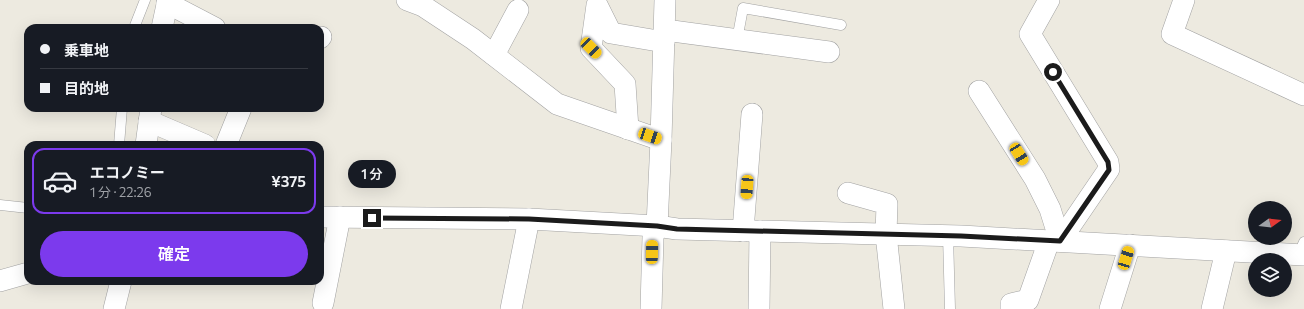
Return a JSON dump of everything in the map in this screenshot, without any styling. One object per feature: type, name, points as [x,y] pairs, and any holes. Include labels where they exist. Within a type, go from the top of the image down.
[{"type":"street","points":[[651,309],[652,237],[657,226],[662,140],[665,0]]},
{"type":"street","points":[[1011,309],[1011,304],[1028,300],[1055,241],[1109,170],[1108,162],[1030,34],[1049,0]]},
{"type":"street","points":[[1184,0],[1172,34],[1304,95]]},
{"type":"street","points":[[163,24],[167,2],[208,24]]},
{"type":"street","points":[[418,2],[473,39],[557,104],[662,140]]},
{"type":"street","points":[[628,129],[625,84],[591,48],[597,6],[611,33],[737,40],[829,52]]},
{"type":"street","points":[[494,55],[518,10]]},
{"type":"street","points":[[978,91],[1035,179],[1050,210],[1055,241]]},
{"type":"street","points":[[228,141],[239,112]]},
{"type":"street","points":[[752,114],[752,231],[759,309]]},
{"type":"street","points":[[147,141],[150,115],[198,141]]},
{"type":"street","points":[[848,193],[887,204],[886,234],[894,309]]},
{"type":"street","points":[[323,303],[330,217],[529,219],[657,226],[677,229],[948,235],[1226,251],[1302,251]]},
{"type":"street","points":[[511,309],[529,219]]},
{"type":"street","points":[[1110,309],[1130,245]]},
{"type":"street","points":[[1212,309],[1226,251]]},
{"type":"street","points":[[0,281],[24,274]]},
{"type":"lane","points":[[136,24],[145,0]]},
{"type":"lane","points":[[737,40],[744,8],[841,25]]},
{"type":"lane","points":[[119,141],[122,112]]},
{"type":"lane","points":[[0,206],[24,208]]},
{"type":"lane","points":[[948,235],[950,309]]},
{"type":"route","points":[[372,218],[529,219],[657,226],[677,229],[961,236],[1060,241],[1109,170],[1108,162],[1053,72]]}]
